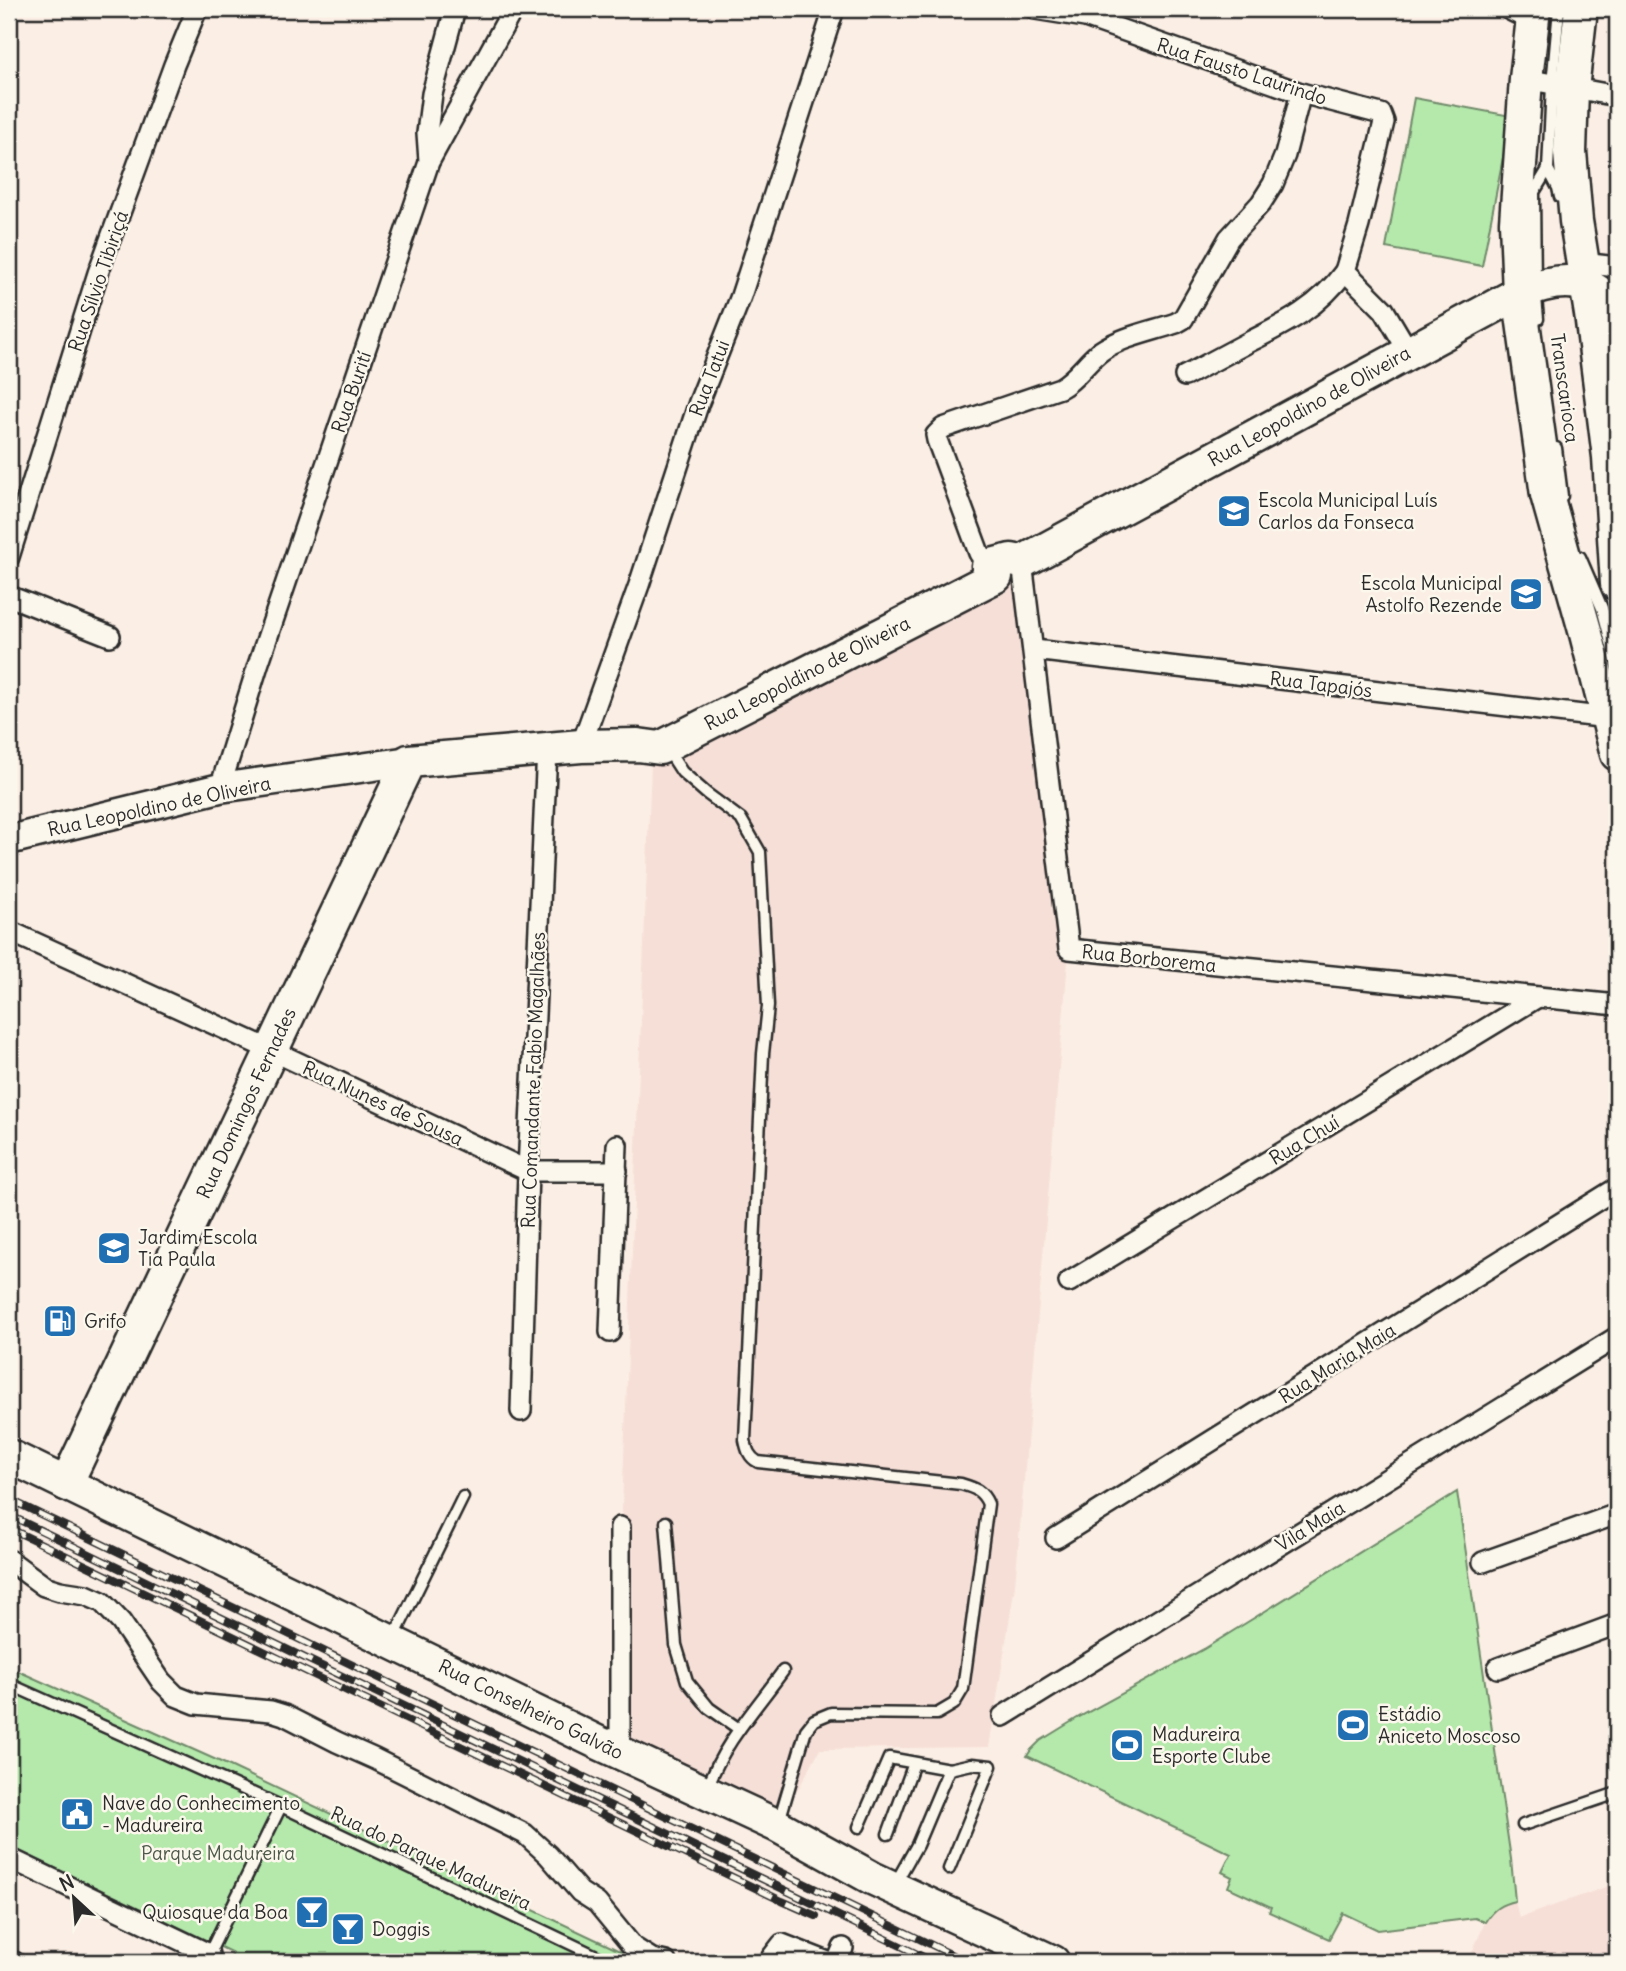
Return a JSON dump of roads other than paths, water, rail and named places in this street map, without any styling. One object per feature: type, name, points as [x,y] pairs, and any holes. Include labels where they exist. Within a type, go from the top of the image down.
[{"type":"main road","points":[[1581,9],[1550,84],[1516,222],[1527,290],[1547,495],[1617,754]]},
{"type":"main road","points":[[1533,12],[1570,152],[1577,279],[1614,454],[1611,588]]},
{"type":"main road","name":"Rua Leopoldino de Oliveira","points":[[409,761],[581,746],[638,745],[660,748],[996,576],[988,566],[1011,560],[1022,562],[1527,290],[1577,279]]},
{"type":"main road","points":[[1577,279],[1611,305],[1617,325]]},
{"type":"main road","name":"Rua Domingos Fernades","points":[[66,1483],[409,761]]},
{"type":"main road","name":"Rua Conselheiro Galvão","points":[[9,1456],[599,1743],[778,1826],[893,1888],[1053,1962]]},
{"type":"street","name":"Rua Sílvio Tibiriçá","points":[[9,556],[98,273],[197,9]]},
{"type":"street","points":[[429,162],[427,133],[432,94],[455,9]]},
{"type":"street","name":"Rua Burití","points":[[220,788],[263,652],[429,162],[513,9]]},
{"type":"street","name":"Rua Tatui","points":[[581,746],[639,585],[699,402],[741,296],[834,9]]},
{"type":"street","name":"Rua Fausto Laurindo","points":[[1035,9],[1085,18],[1301,93],[1381,114],[1384,122],[1345,271]]},
{"type":"street","points":[[1550,84],[1617,96]]},
{"type":"street","points":[[988,566],[979,554],[937,440],[938,432],[1060,388],[1068,384],[1103,349],[1183,319],[1229,238],[1261,203],[1273,184],[1301,93]]},
{"type":"street","points":[[1577,279],[1617,267]]},
{"type":"street","points":[[1185,376],[1303,314],[1335,285],[1345,271],[1384,310],[1409,352]]},
{"type":"street","name":"Rua Borborema","points":[[1022,562],[1069,949],[1617,1005]]},
{"type":"street","points":[[9,596],[110,636]]},
{"type":"street","name":"Rua Tapajós","points":[[1034,650],[1608,718]]},
{"type":"street","name":"Rua Comandante Fabio Magalhães","points":[[521,1411],[528,1171],[547,749]]},
{"type":"street","name":"Rua Leopoldino de Oliveira","points":[[11,844],[220,788],[409,761]]},
{"type":"street","name":"Rua Nunes de Sousa","points":[[9,931],[528,1171]]},
{"type":"street","name":"Rua Chuí","points":[[1069,1282],[1538,997]]},
{"type":"street","points":[[610,1332],[617,1145]]},
{"type":"street","points":[[528,1171],[617,1171]]},
{"type":"street","name":"Rua Maria Maia","points":[[1056,1538],[1617,1188]]},
{"type":"street","name":"Vila Maia","points":[[1003,1716],[1617,1336]]},
{"type":"street","points":[[1483,1562],[1617,1514]]},
{"type":"street","points":[[599,1743],[620,1736],[620,1527]]},
{"type":"street","points":[[9,1560],[44,1586],[86,1595],[103,1602],[121,1622],[161,1681],[176,1696],[196,1704],[271,1711],[284,1715],[525,1834],[548,1855],[580,1892],[597,1903],[633,1947],[652,1959],[666,1962]]},
{"type":"street","points":[[1498,1668],[1617,1624]]},
{"type":"street","points":[[9,1858],[207,1958]]},
{"type":"street","points":[[768,1962],[782,1944],[828,1962]]},
{"type":"street","points":[[9,1960],[14,1962]]},
{"type":"lane","name":"Transcarioca","points":[[1540,334],[1527,290],[1534,192],[1548,169],[1550,84]]},
{"type":"lane","name":"Transcarioca","points":[[1548,169],[1559,188],[1562,212]]},
{"type":"lane","name":"Transcarioca","points":[[1586,362],[1602,490],[1602,521]]},
{"type":"lane","name":"Transcarioca","points":[[1553,433],[1564,506]]},
{"type":"lane","points":[[1576,546],[1611,588],[1617,665]]},
{"type":"lane","points":[[660,748],[671,755],[682,772],[741,819],[760,852],[768,1006],[763,1054],[745,1440],[751,1458],[758,1462],[961,1484],[978,1489],[988,1504],[963,1689],[954,1704],[937,1714],[831,1713],[814,1720],[806,1730],[778,1826]]},
{"type":"lane","points":[[392,1643],[463,1497]]},
{"type":"lane","points":[[666,1522],[676,1645],[687,1681],[709,1708],[739,1729]]},
{"type":"lane","points":[[705,1793],[712,1774],[739,1729],[783,1671]]},
{"type":"lane","name":"Rua do Parque Madureira","points":[[9,1684],[281,1806],[609,1962]]},
{"type":"lane","points":[[859,1827],[889,1758],[948,1769],[972,1764],[991,1766],[948,1868]]},
{"type":"lane","points":[[888,1833],[914,1763]]},
{"type":"lane","points":[[893,1888],[917,1845],[948,1769]]},
{"type":"lane","points":[[1523,1825],[1617,1793]]},
{"type":"lane","points":[[207,1958],[281,1806]]},
{"type":"railway","points":[[9,1499],[967,1962]]},
{"type":"railway","points":[[9,1515],[934,1962]]},
{"type":"railway","points":[[9,1528],[816,1916]]},
{"type":"place","name":"Escola Municipal Luís Carlos da Fonseca","points":[[1234,511]]},
{"type":"place","name":"Escola Municipal Astolfo Rezende","points":[[1526,594]]},
{"type":"place","name":"Jardim Escola Tia Paula","points":[[114,1248]]},
{"type":"place","name":"Grifo","points":[[60,1321]]},
{"type":"place","name":"Estádio Aniceto Moscoso","points":[[1353,1725]]},
{"type":"place","name":"Madureira Esporte Clube","points":[[1127,1745]]},
{"type":"place","name":"Nave do Conhecimento - Madureira","points":[[77,1814]]},
{"type":"place","name":"Quiosque da Boa","points":[[312,1912]]},
{"type":"place","name":"Doggis","points":[[348,1929]]},
{"type":"park label","name":"Parque Madureira","points":[[218,1853]]}]
